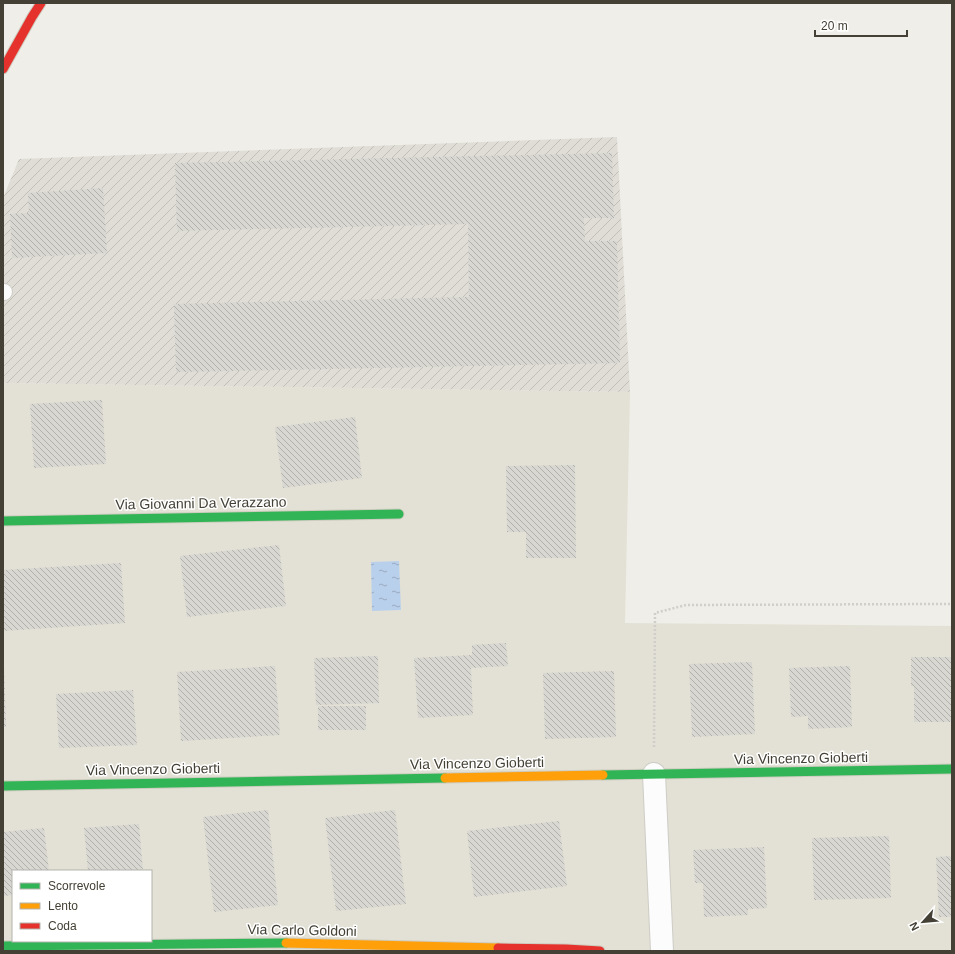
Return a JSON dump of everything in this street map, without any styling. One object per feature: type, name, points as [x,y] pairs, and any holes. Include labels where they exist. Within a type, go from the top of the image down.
[{"type":"street","points":[[3,69],[32,17],[42,3]]},
{"type":"street","name":"Via Giovanni Da Verazzano","points":[[3,521],[399,514]]},
{"type":"street","name":"Via Vincenzo Gioberti","points":[[3,786],[952,769]]},
{"type":"street","points":[[654,774],[662,951]]},
{"type":"street","name":"Via Carlo Goldoni","points":[[3,946],[266,943],[600,951]]},
{"type":"path","points":[[654,774],[655,613],[686,605],[952,604]]},
{"type":"shaded area","points":[[617,137],[630,392],[3,383],[3,198],[19,159]]},
{"type":"shaded area","points":[[3,383],[630,392],[625,623],[952,626],[952,951],[3,951]]},
{"type":"water","points":[[399,561],[401,610],[372,611],[371,562]]},
{"type":"building","points":[[612,153],[614,218],[584,218],[585,241],[617,241],[620,363],[176,372],[174,304],[469,297],[468,224],[177,231],[175,163]]},
{"type":"building","points":[[103,188],[107,253],[12,258],[10,214],[29,213],[28,193]]},
{"type":"building","points":[[102,400],[106,464],[34,468],[30,404]]},
{"type":"building","points":[[355,417],[362,478],[283,488],[275,427]]},
{"type":"building","points":[[575,465],[576,558],[526,558],[526,532],[507,532],[506,466]]},
{"type":"building","points":[[279,545],[286,606],[187,617],[180,556]]},
{"type":"building","points":[[121,563],[125,623],[3,631],[3,570]]},
{"type":"building","points":[[506,643],[508,666],[471,668],[473,715],[418,718],[414,658],[472,655],[472,645]]},
{"type":"building","points":[[378,656],[379,703],[316,705],[314,658]]},
{"type":"building","points":[[911,657],[952,657],[952,722],[914,722],[914,686],[911,686]]},
{"type":"building","points":[[752,662],[755,734],[692,737],[689,664]]},
{"type":"building","points":[[275,666],[280,735],[181,741],[177,672]]},
{"type":"building","points":[[850,666],[852,727],[808,729],[808,716],[791,717],[789,668]]},
{"type":"building","points":[[4,667],[6,727],[3,727]]},
{"type":"building","points":[[614,671],[616,737],[545,739],[543,673]]},
{"type":"building","points":[[133,690],[137,745],[59,748],[56,694]]},
{"type":"building","points":[[318,706],[366,706],[366,730],[318,730]]},
{"type":"building","points":[[268,810],[278,905],[214,912],[203,817]]},
{"type":"building","points":[[395,810],[406,904],[336,911],[325,818]]},
{"type":"building","points":[[559,821],[567,886],[474,897],[467,831]]},
{"type":"building","points":[[139,824],[143,870],[88,870],[84,828]]},
{"type":"building","points":[[44,828],[49,870],[12,870],[12,895],[3,896],[3,832]]},
{"type":"building","points":[[889,836],[891,898],[814,900],[812,838]]},
{"type":"building","points":[[764,847],[767,908],[748,909],[748,915],[704,917],[703,883],[695,883],[693,850]]},
{"type":"building","points":[[952,856],[952,917],[939,917],[936,857]]},
{"type":"traffic: fast","points":[[3,521],[399,514]]},
{"type":"traffic: fast","points":[[603,775],[952,769]]},
{"type":"traffic: fast","points":[[3,786],[445,778]]},
{"type":"traffic: fast","points":[[3,946],[286,943]]},
{"type":"traffic: slow","points":[[445,778],[603,775]]},
{"type":"traffic: slow","points":[[286,943],[498,948]]},
{"type":"traffic: jam","points":[[3,69],[41,3]]},
{"type":"traffic: jam","points":[[498,948],[600,951]]}]
